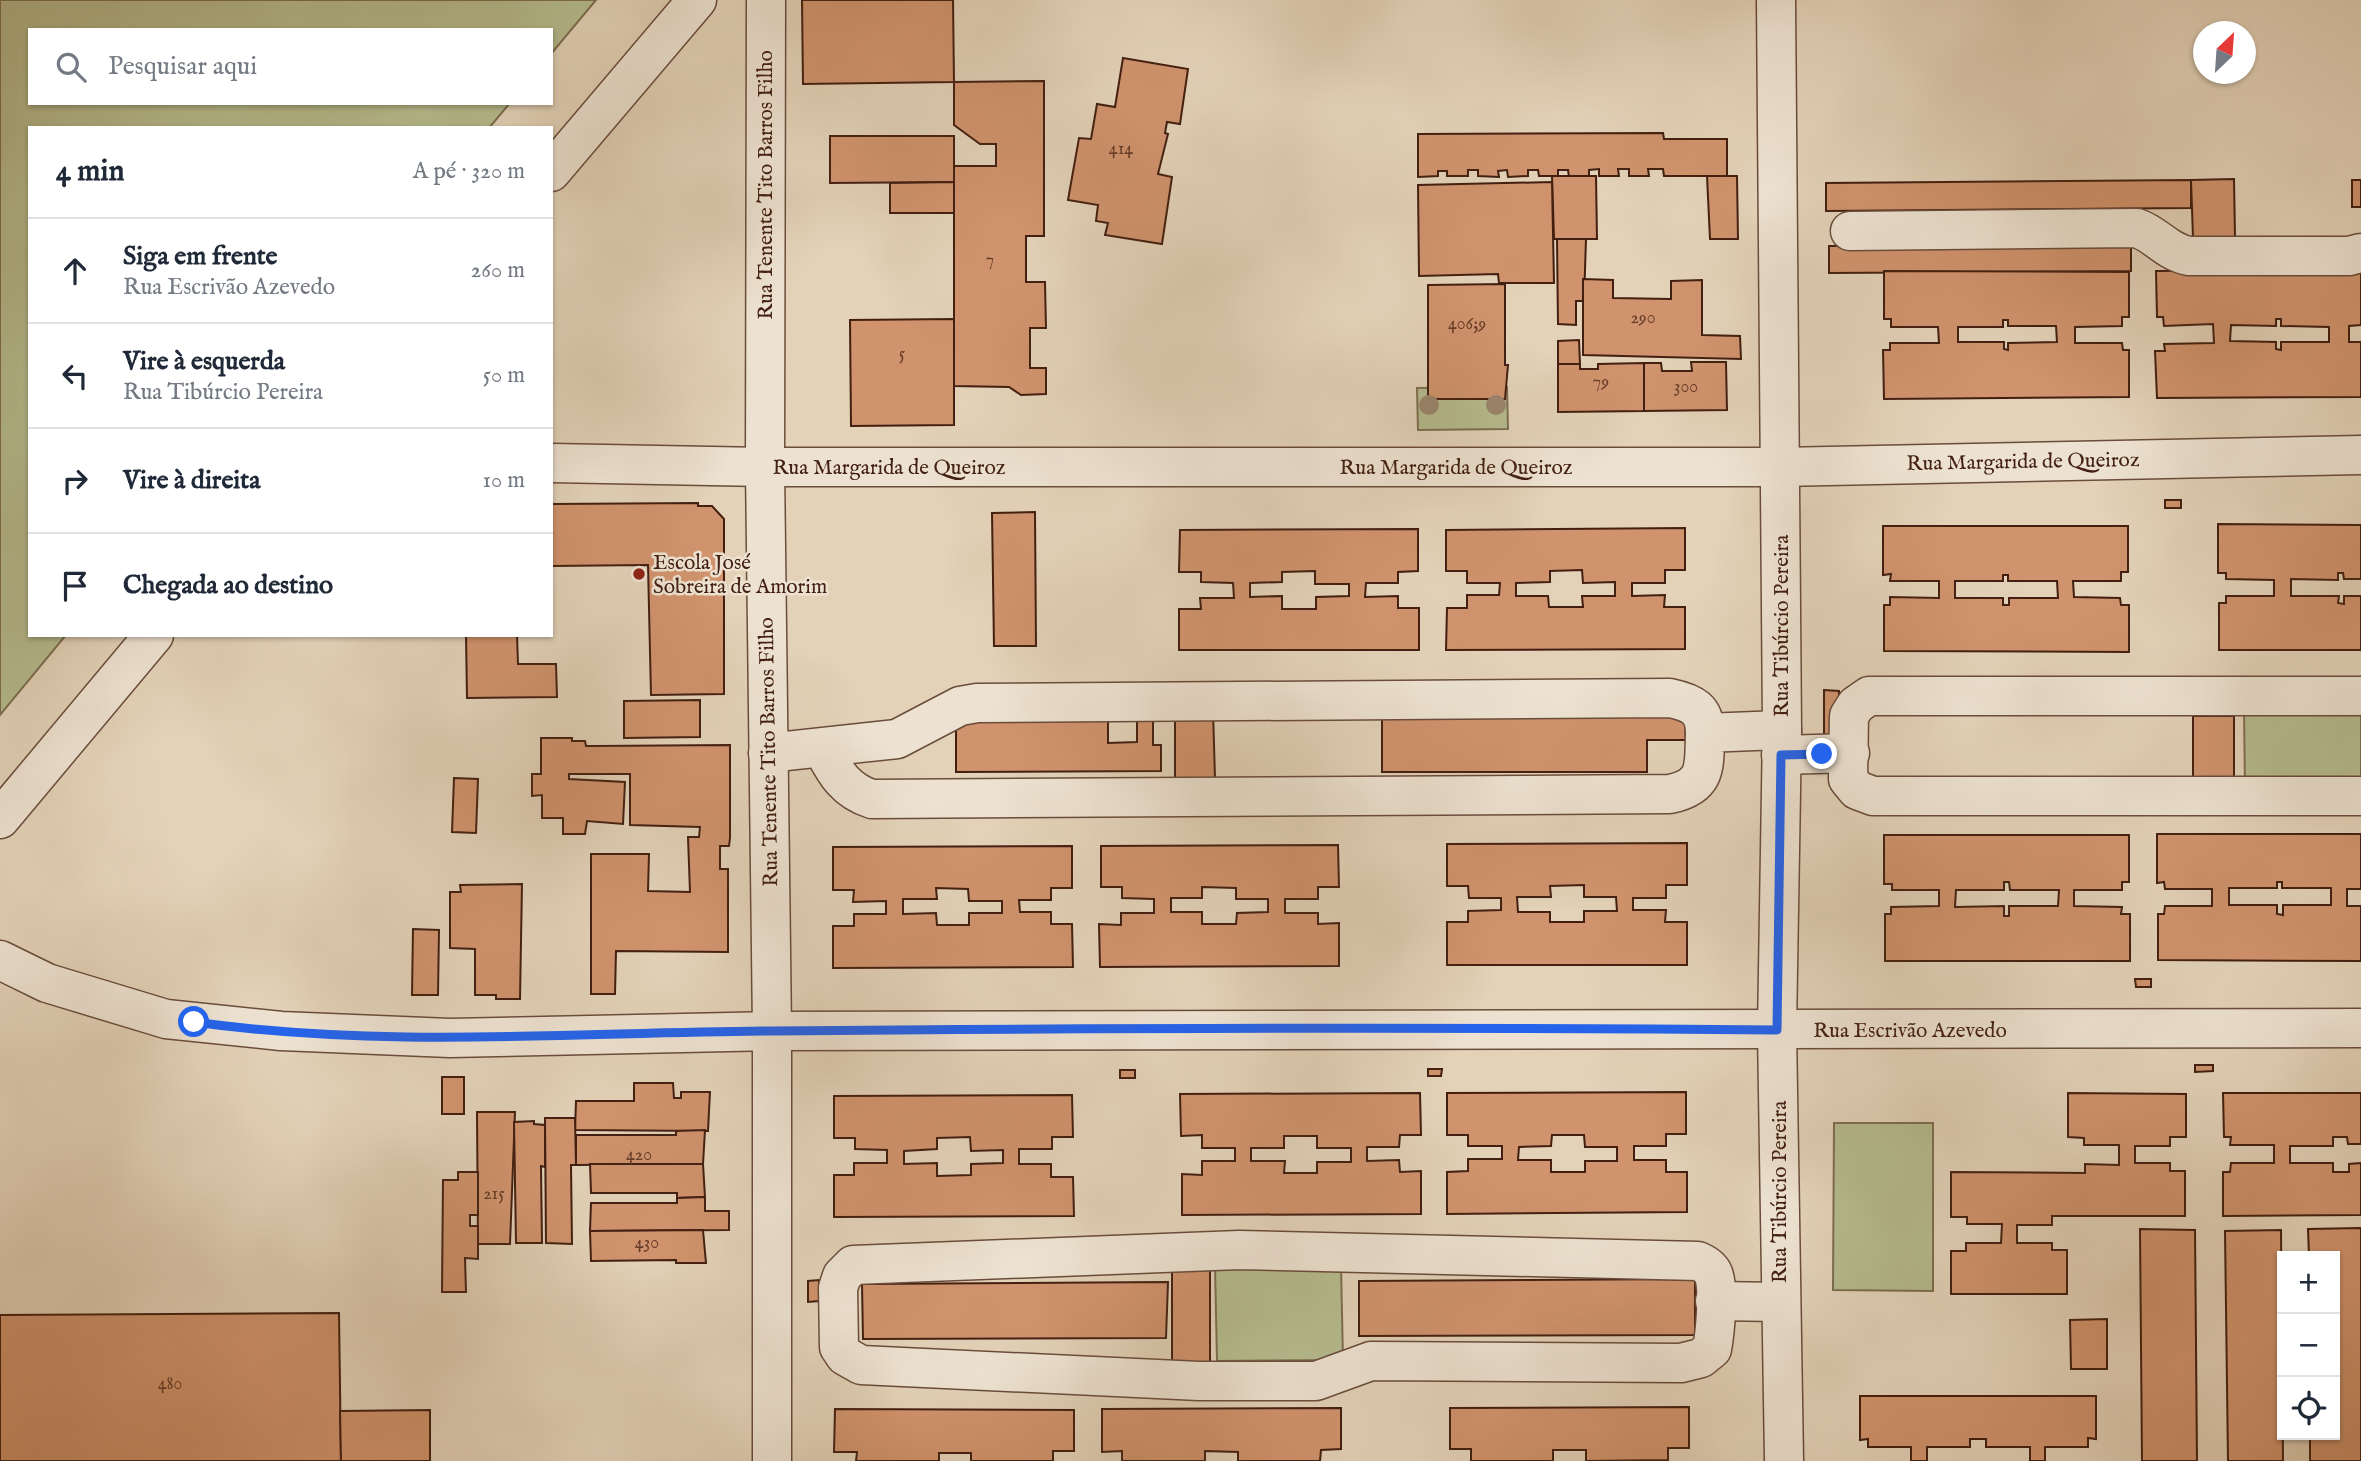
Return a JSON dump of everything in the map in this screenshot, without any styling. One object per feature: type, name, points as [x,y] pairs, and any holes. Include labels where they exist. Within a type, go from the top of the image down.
[{"type":"street","points":[[553,170],[698,0]]},
{"type":"street","name":"Rua Tenente Tito Barros Filho","points":[[765,0],[765,467],[772,1031],[772,1461]]},
{"type":"street","name":"Rua Tibúrcio Pereira","points":[[1776,0],[1781,743],[1777,1030],[1784,1461]]},
{"type":"street","points":[[1850,231],[2137,228],[2157,237],[2177,254],[2189,257],[2349,256],[2361,253]]},
{"type":"street","name":"Rua Margarida de Queiroz","points":[[553,463],[765,467],[1780,467],[2361,455]]},
{"type":"street","points":[[0,819],[152,637]]},
{"type":"street","points":[[2361,696],[1869,696],[1856,705],[1849,716],[1848,779],[1857,790],[1873,796],[2361,796]]},
{"type":"street","points":[[768,753],[897,739],[960,706],[977,703],[1670,698],[1689,702],[1700,710],[1705,718],[1700,776],[1693,786],[1670,794],[872,799],[856,794],[845,784],[823,749]]},
{"type":"street","points":[[1705,733],[1850,753]]},
{"type":"street","name":"Rua Escrivão Azevedo","points":[[0,960],[47,983],[166,1019],[224,1026],[450,1038],[772,1031],[2361,1028]]},
{"type":"street","points":[[1238,1250],[1698,1261],[1707,1265],[1714,1276],[1715,1301],[1712,1349],[1701,1358],[1681,1363],[1371,1360],[1316,1381],[1199,1381],[861,1364],[845,1356],[839,1347],[838,1288],[842,1276],[853,1265],[1238,1250]]},
{"type":"street","points":[[1715,1301],[1780,1302]]},
{"type":"green space","points":[[0,0],[596,0],[553,52],[553,28],[28,28],[28,105],[508,105],[491,126],[28,126],[28,637],[64,637],[0,715]]},
{"type":"green space","points":[[1507,387],[1508,429],[1418,430],[1417,388]]},
{"type":"green space","points":[[2361,707],[2361,789],[2245,789],[2244,708]]},
{"type":"green space","points":[[1834,1123],[1933,1123],[1933,1291],[1833,1290]]},
{"type":"green space","points":[[1341,1265],[1343,1360],[1217,1361],[1215,1266]]},
{"type":"building","points":[[802,0],[953,0],[954,82],[803,84]]},
{"type":"building","points":[[1123,58],[1188,69],[1180,124],[1167,122],[1165,133],[1168,134],[1158,174],[1172,177],[1162,244],[1105,235],[1108,223],[1096,221],[1098,205],[1068,200],[1079,138],[1091,139],[1097,104],[1115,107]]},
{"type":"building","points":[[1044,81],[1044,236],[1026,236],[1026,282],[1045,282],[1046,328],[1030,328],[1030,368],[1046,368],[1046,394],[1021,395],[1009,387],[954,386],[954,166],[996,166],[996,144],[980,144],[954,125],[954,82]]},
{"type":"building","points":[[1663,133],[1664,139],[1727,139],[1727,176],[1664,176],[1663,169],[1648,169],[1649,176],[1629,176],[1629,169],[1618,169],[1619,176],[1599,176],[1599,169],[1589,170],[1589,176],[1569,177],[1568,170],[1558,170],[1558,176],[1539,176],[1538,170],[1528,170],[1528,176],[1508,177],[1507,170],[1498,171],[1499,177],[1478,176],[1478,170],[1468,170],[1468,176],[1447,176],[1447,171],[1438,171],[1438,176],[1418,177],[1418,134]]},
{"type":"building","points":[[830,136],[954,136],[954,182],[830,183]]},
{"type":"building","points":[[1552,176],[1596,176],[1597,239],[1554,239]]},
{"type":"building","points":[[1707,176],[1737,176],[1738,239],[1710,239]]},
{"type":"building","points":[[2234,179],[2235,238],[2193,238],[2191,180]]},
{"type":"building","points":[[2191,180],[2191,208],[1826,211],[1826,183]]},
{"type":"building","points":[[2352,180],[2361,180],[2361,207],[2352,207]]},
{"type":"building","points":[[954,182],[954,213],[890,213],[890,183]]},
{"type":"building","points":[[1552,182],[1554,283],[1499,283],[1498,274],[1419,276],[1418,185]]},
{"type":"building","points":[[1557,239],[1586,239],[1584,301],[1576,301],[1576,325],[1558,324]]},
{"type":"building","points":[[2131,244],[2131,271],[1829,273],[1829,246]]},
{"type":"building","points":[[2361,270],[2361,325],[2349,326],[2349,342],[2361,342],[2361,397],[2157,398],[2155,351],[2165,351],[2164,344],[2214,343],[2213,324],[2164,326],[2163,317],[2157,317],[2156,271]],"holes":[[[2276,319],[2281,319],[2281,326],[2329,327],[2329,342],[2281,342],[2281,350],[2276,349],[2276,342],[2230,341],[2231,325],[2276,326]]]},
{"type":"building","points":[[1884,271],[2129,272],[2129,317],[2122,317],[2122,326],[2075,327],[2075,343],[2122,343],[2123,350],[2129,350],[2129,397],[1884,399],[1883,350],[1890,350],[1890,343],[1939,343],[1938,327],[1891,327],[1891,319],[1884,319]],"holes":[[[2003,320],[2008,320],[2008,326],[2056,326],[2057,342],[2008,343],[2008,350],[2004,349],[2004,342],[1958,342],[1958,327],[2003,327]]]},
{"type":"building","points":[[1583,279],[1613,280],[1613,298],[1671,299],[1671,281],[1702,280],[1702,335],[1740,336],[1741,359],[1583,355]]},
{"type":"building","points":[[1505,284],[1505,365],[1508,365],[1505,399],[1428,399],[1428,285]]},
{"type":"building","points":[[954,319],[954,425],[851,426],[850,320]]},
{"type":"building","points":[[1579,340],[1580,364],[1558,364],[1558,341]]},
{"type":"building","points":[[1691,362],[1726,362],[1727,410],[1644,411],[1644,363],[1661,363],[1662,371],[1692,371]]},
{"type":"building","points":[[1644,363],[1644,411],[1558,412],[1558,364],[1580,364],[1580,369],[1598,369],[1598,364]]},
{"type":"building","points":[[2165,500],[2181,500],[2181,508],[2165,508]]},
{"type":"building","points":[[698,503],[698,506],[712,506],[724,519],[724,694],[651,695],[648,565],[553,566],[553,504]]},
{"type":"building","points":[[1035,512],[1036,646],[994,646],[992,513]]},
{"type":"building","points":[[2218,524],[2361,525],[2361,579],[2344,579],[2343,573],[2338,573],[2338,580],[2291,579],[2291,596],[2339,596],[2338,603],[2344,604],[2344,596],[2361,596],[2361,650],[2219,650],[2219,603],[2226,603],[2226,596],[2274,596],[2274,580],[2226,579],[2226,573],[2218,573]]},
{"type":"building","points":[[1883,526],[2128,526],[2128,572],[2121,572],[2121,581],[2073,581],[2074,597],[2120,598],[2121,605],[2129,605],[2129,652],[1884,651],[1884,605],[1890,605],[1890,597],[1939,598],[1939,581],[1890,581],[1891,574],[1883,575]],"holes":[[[2003,575],[2008,575],[2008,581],[2057,581],[2058,598],[2009,598],[2009,605],[2003,605],[2003,598],[1955,598],[1955,581],[2003,581]]]},
{"type":"building","points":[[1685,528],[1685,570],[1665,570],[1665,583],[1632,583],[1632,596],[1665,595],[1664,607],[1685,607],[1685,649],[1446,650],[1447,608],[1467,608],[1467,595],[1499,595],[1500,583],[1467,583],[1467,571],[1446,571],[1446,530]],"holes":[[[1582,570],[1583,583],[1615,582],[1615,596],[1582,596],[1583,607],[1549,607],[1548,596],[1516,596],[1516,583],[1550,582],[1550,571]]]},
{"type":"building","points":[[1418,529],[1418,571],[1398,572],[1398,583],[1366,583],[1365,597],[1398,596],[1398,608],[1419,608],[1419,650],[1179,650],[1179,609],[1201,609],[1200,598],[1234,598],[1233,583],[1201,582],[1201,572],[1179,572],[1180,530]],"holes":[[[1315,571],[1315,584],[1349,584],[1349,596],[1316,597],[1316,609],[1282,609],[1282,596],[1250,597],[1250,583],[1282,582],[1282,572]]]},
{"type":"building","points":[[466,637],[517,637],[518,664],[556,664],[557,697],[467,698]]},
{"type":"building","points":[[1824,690],[1839,691],[1839,738],[1824,738]]},
{"type":"building","points":[[700,700],[700,737],[624,738],[624,701]]},
{"type":"building","points":[[1213,711],[1215,778],[1175,779],[1175,712]]},
{"type":"building","points":[[1382,714],[1685,714],[1686,740],[1647,740],[1647,772],[1382,772]]},
{"type":"building","points":[[2193,716],[2234,716],[2234,782],[2193,781]]},
{"type":"building","points":[[1108,717],[1108,743],[1137,742],[1137,717],[1153,717],[1153,745],[1161,745],[1161,771],[956,772],[956,718]]},
{"type":"building","points":[[541,738],[572,738],[572,741],[585,741],[586,746],[730,745],[730,838],[729,846],[720,846],[720,869],[728,869],[728,952],[616,951],[615,994],[591,994],[591,854],[649,854],[648,891],[690,892],[688,837],[699,837],[700,827],[630,825],[630,774],[569,774],[569,779],[625,782],[623,824],[587,821],[585,834],[563,834],[563,818],[542,818],[542,795],[532,796],[532,774],[541,774]]},
{"type":"building","points":[[454,778],[478,779],[476,833],[452,832]]},
{"type":"building","points":[[2157,834],[2361,834],[2361,889],[2347,889],[2347,906],[2361,906],[2361,961],[2158,960],[2158,914],[2164,914],[2165,906],[2212,906],[2212,889],[2165,889],[2164,882],[2157,883]],"holes":[[[2277,882],[2282,882],[2282,888],[2331,888],[2331,905],[2283,905],[2283,915],[2277,914],[2277,905],[2229,905],[2229,888],[2277,888]]]},
{"type":"building","points":[[1884,835],[2129,835],[2129,882],[2122,882],[2122,890],[2074,890],[2074,906],[2122,907],[2121,914],[2130,914],[2130,961],[1885,961],[1885,914],[1891,914],[1891,907],[1939,906],[1939,890],[1892,890],[1892,884],[1884,884]],"holes":[[[2004,882],[2009,882],[2010,890],[2059,890],[2058,906],[2009,906],[2009,916],[2004,916],[2004,906],[1955,907],[1956,890],[2004,890]]]},
{"type":"building","points":[[1687,843],[1687,885],[1666,885],[1666,898],[1633,898],[1633,910],[1666,910],[1665,922],[1687,922],[1687,965],[1447,965],[1447,922],[1468,922],[1468,911],[1501,910],[1501,898],[1469,898],[1468,886],[1447,886],[1447,844]],"holes":[[[1584,885],[1584,897],[1616,897],[1617,911],[1584,911],[1584,922],[1550,922],[1550,912],[1518,912],[1517,897],[1551,897],[1550,886]]]},
{"type":"building","points":[[1338,845],[1339,887],[1318,887],[1318,899],[1285,899],[1285,913],[1318,913],[1318,924],[1339,923],[1339,966],[1100,967],[1099,924],[1121,925],[1121,913],[1154,913],[1154,899],[1122,898],[1122,887],[1101,887],[1101,846]],"holes":[[[1202,887],[1236,888],[1236,899],[1268,899],[1268,912],[1237,913],[1236,924],[1202,924],[1202,912],[1171,912],[1171,898],[1202,898]]]},
{"type":"building","points":[[1072,846],[1072,888],[1051,888],[1051,900],[1019,900],[1020,912],[1051,912],[1051,924],[1072,924],[1073,967],[833,968],[833,926],[854,926],[854,914],[886,914],[886,901],[853,902],[854,890],[833,890],[833,847]],"holes":[[[936,888],[968,889],[969,901],[1002,901],[1002,913],[969,913],[969,925],[937,925],[936,913],[903,914],[903,899],[937,899]]]},
{"type":"building","points":[[522,884],[520,999],[496,999],[496,995],[475,995],[475,949],[450,948],[450,892],[461,892],[460,885]]},
{"type":"building","points":[[413,929],[439,930],[438,995],[412,995]]},
{"type":"building","points":[[2135,979],[2151,979],[2151,987],[2136,987]]},
{"type":"building","points":[[2195,1065],[2213,1065],[2213,1071],[2195,1072]]},
{"type":"building","points":[[1428,1069],[1442,1069],[1441,1076],[1428,1076]]},
{"type":"building","points":[[1120,1070],[1135,1070],[1135,1078],[1120,1078]]},
{"type":"building","points":[[442,1077],[464,1077],[464,1114],[442,1114]]},
{"type":"building","points":[[634,1083],[673,1083],[674,1098],[681,1098],[681,1092],[710,1092],[708,1131],[575,1130],[576,1101],[634,1101]]},
{"type":"building","points":[[1686,1092],[1686,1134],[1666,1134],[1666,1146],[1634,1146],[1634,1160],[1666,1160],[1666,1172],[1687,1172],[1687,1212],[1447,1214],[1447,1172],[1468,1171],[1468,1159],[1502,1159],[1502,1146],[1468,1146],[1468,1135],[1447,1135],[1447,1093]],"holes":[[[1552,1135],[1584,1135],[1585,1147],[1617,1147],[1617,1161],[1585,1161],[1585,1172],[1551,1172],[1551,1160],[1518,1160],[1519,1147],[1551,1146]]]},
{"type":"building","points":[[1420,1093],[1421,1135],[1400,1135],[1399,1147],[1367,1147],[1367,1161],[1399,1160],[1400,1172],[1421,1171],[1421,1214],[1182,1215],[1182,1174],[1202,1175],[1202,1161],[1235,1161],[1235,1148],[1202,1148],[1202,1135],[1181,1136],[1180,1094]],"holes":[[[1284,1136],[1317,1136],[1317,1148],[1351,1148],[1351,1162],[1317,1162],[1317,1173],[1284,1173],[1285,1161],[1251,1161],[1251,1148],[1284,1148]]]},
{"type":"building","points":[[2068,1093],[2186,1094],[2186,1137],[2170,1137],[2170,1146],[2135,1146],[2135,1163],[2170,1163],[2170,1171],[2185,1171],[2185,1216],[2052,1216],[2052,1225],[2017,1225],[2017,1243],[2052,1243],[2052,1250],[2067,1250],[2067,1294],[1951,1294],[1951,1251],[1966,1251],[1966,1243],[2001,1243],[2002,1224],[1967,1224],[1967,1217],[1951,1217],[1951,1172],[2085,1173],[2085,1164],[2119,1165],[2119,1145],[2084,1145],[2084,1138],[2068,1137]]},
{"type":"building","points":[[2223,1093],[2361,1093],[2361,1144],[2348,1144],[2347,1137],[2333,1137],[2333,1146],[2290,1146],[2290,1163],[2333,1163],[2333,1172],[2349,1172],[2349,1164],[2361,1163],[2361,1215],[2223,1216],[2223,1172],[2230,1172],[2231,1163],[2274,1163],[2274,1145],[2230,1145],[2231,1137],[2224,1137]]},
{"type":"building","points":[[1072,1095],[1073,1137],[1052,1137],[1052,1149],[1019,1149],[1019,1164],[1051,1164],[1051,1177],[1073,1177],[1074,1216],[834,1217],[834,1175],[854,1175],[854,1163],[887,1163],[887,1150],[855,1149],[855,1138],[834,1138],[834,1096]],"holes":[[[970,1137],[971,1151],[1003,1150],[1003,1163],[971,1164],[971,1175],[937,1176],[937,1163],[904,1164],[904,1151],[937,1149],[937,1138]]]},
{"type":"building","points":[[477,1112],[515,1112],[510,1244],[478,1244]]},
{"type":"building","points":[[545,1118],[575,1118],[576,1165],[571,1165],[572,1244],[546,1243]]},
{"type":"building","points":[[534,1121],[534,1124],[545,1125],[545,1167],[541,1166],[542,1243],[516,1243],[514,1122]]},
{"type":"building","points":[[705,1130],[703,1164],[576,1165],[576,1135],[676,1135],[676,1131]]},
{"type":"building","points":[[590,1164],[703,1164],[705,1197],[677,1198],[677,1193],[591,1193]]},
{"type":"building","points":[[458,1172],[478,1172],[478,1215],[470,1215],[470,1226],[478,1226],[478,1259],[465,1258],[466,1292],[442,1292],[443,1180],[458,1180]]},
{"type":"building","points":[[705,1197],[705,1211],[729,1211],[729,1230],[590,1231],[591,1203],[677,1203],[677,1198]]},
{"type":"building","points":[[2361,1228],[2361,1461],[2310,1461],[2310,1440],[2340,1440],[2340,1251],[2309,1251],[2308,1229]]},
{"type":"building","points":[[2140,1229],[2195,1230],[2197,1461],[2142,1461]]},
{"type":"building","points":[[703,1230],[706,1263],[676,1263],[676,1260],[591,1261],[590,1231]]},
{"type":"building","points":[[2281,1230],[2281,1251],[2277,1251],[2277,1440],[2283,1440],[2283,1461],[2228,1461],[2225,1231]]},
{"type":"building","points":[[1172,1265],[1210,1265],[1210,1363],[1172,1366]]},
{"type":"building","points":[[1695,1279],[1695,1335],[1359,1336],[1359,1281]]},
{"type":"building","points":[[819,1280],[819,1301],[808,1302],[808,1281]]},
{"type":"building","points":[[1168,1282],[1166,1338],[863,1339],[862,1284]]},
{"type":"building","points":[[339,1313],[341,1461],[0,1461],[0,1315]]},
{"type":"building","points":[[2107,1319],[2107,1369],[2071,1369],[2070,1320]]},
{"type":"building","points":[[1860,1396],[2096,1396],[2096,1439],[2088,1438],[2088,1447],[2045,1447],[2045,1461],[2030,1461],[2030,1447],[1986,1447],[1986,1439],[1970,1439],[1970,1447],[1927,1447],[1927,1461],[1911,1461],[1911,1447],[1868,1447],[1868,1439],[1860,1440]]},
{"type":"building","points":[[1689,1407],[1689,1448],[1668,1448],[1668,1460],[1586,1461],[1586,1450],[1553,1450],[1553,1461],[1471,1461],[1471,1449],[1450,1449],[1450,1408]]},
{"type":"building","points":[[1341,1408],[1341,1449],[1321,1450],[1320,1461],[1238,1461],[1238,1452],[1205,1451],[1205,1461],[1122,1461],[1122,1451],[1102,1452],[1102,1409]]},
{"type":"building","points":[[835,1409],[1074,1410],[1074,1451],[1053,1451],[1053,1461],[971,1461],[971,1453],[939,1453],[939,1461],[856,1461],[857,1452],[834,1452]]},
{"type":"building","points":[[430,1410],[430,1461],[341,1461],[340,1411]]},
{"type":"place","name":"Escola José Sobreira de Amorim","points":[[639,574]]},
{"type":"route","points":[[194,1022],[281,1031],[450,1038],[772,1031],[1777,1030],[1781,755],[1822,754]]}]
